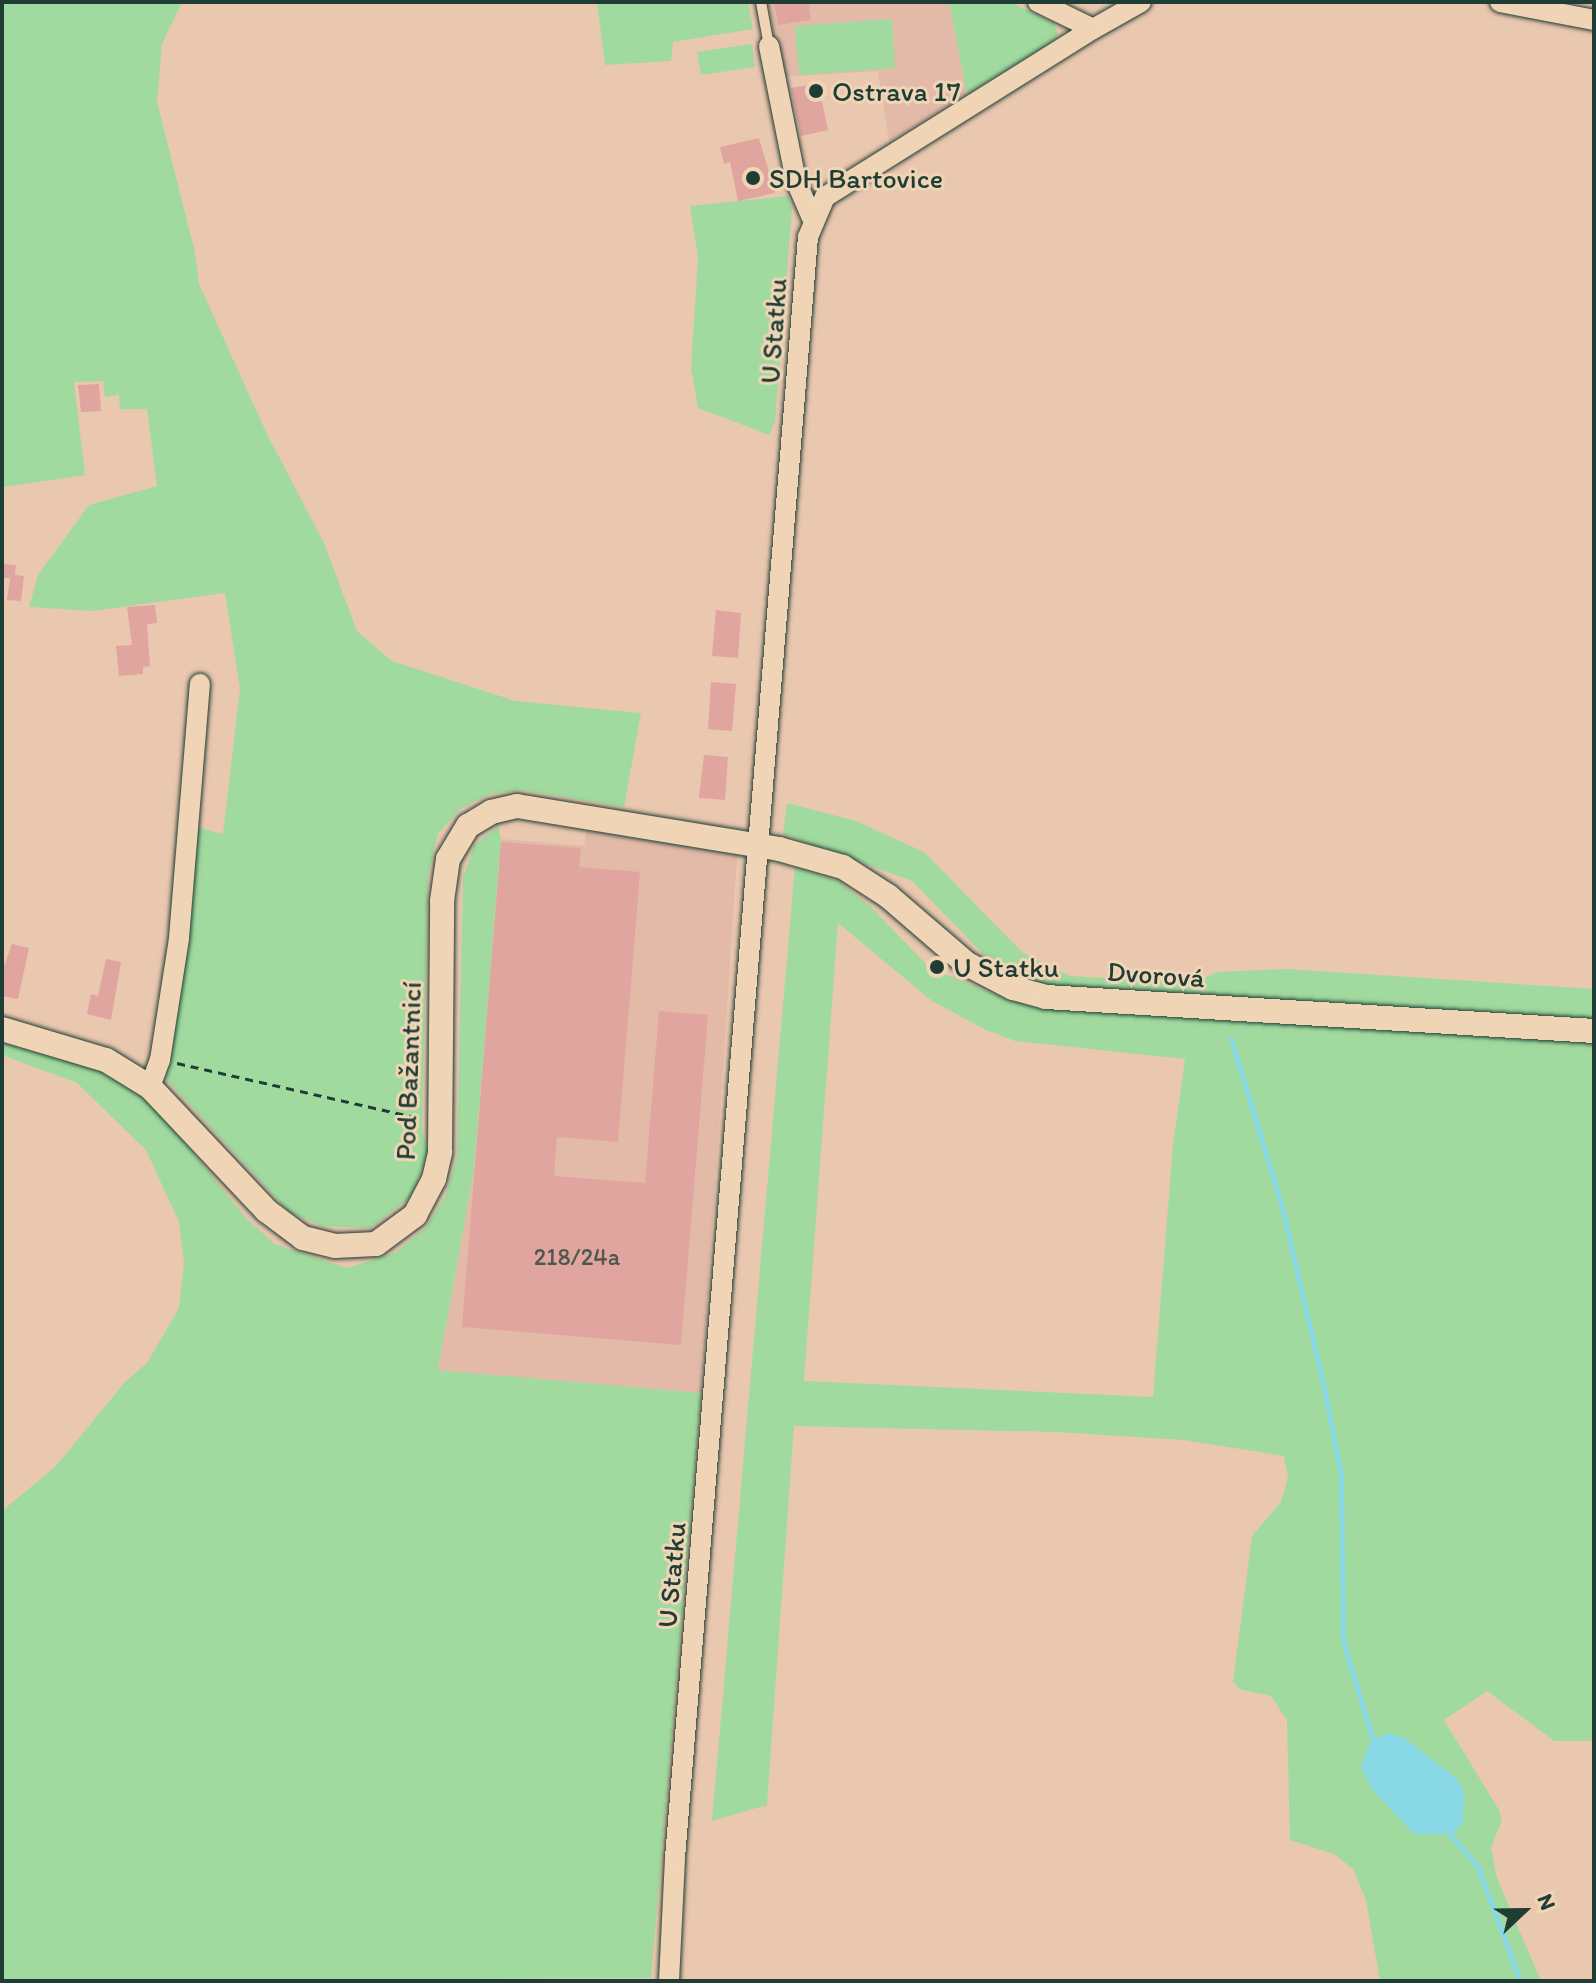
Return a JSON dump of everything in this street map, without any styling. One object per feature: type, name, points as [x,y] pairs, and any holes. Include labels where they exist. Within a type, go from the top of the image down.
[{"type":"street","points":[[1038,2],[1093,29]]},
{"type":"street","points":[[812,218],[839,187],[1141,2]]},
{"type":"street","points":[[1500,2],[1594,20]]},
{"type":"street","name":"U Statku","points":[[669,1981],[758,845],[812,218],[796,181],[769,46]]},
{"type":"street","points":[[150,1087],[179,938],[200,684]]},
{"type":"street","name":"Pod Bažantnicí","points":[[2,1029],[106,1060],[150,1087],[286,1227],[319,1244],[376,1244],[415,1215],[434,1179],[440,1152],[443,885],[452,848],[468,826],[504,808],[534,807],[758,845]]},
{"type":"street","name":"Dvorová","points":[[758,845],[843,867],[888,896],[967,964],[1038,995],[1594,1031]]},
{"type":"lane","points":[[761,2],[769,46]]},
{"type":"path","points":[[180,1064],[430,1121]]},
{"type":"shaded area","points":[[768,2],[949,2],[967,94],[889,142],[878,71],[781,77]]},
{"type":"shaded area","points":[[587,829],[738,844],[701,1393],[438,1371],[474,1170],[501,839],[584,846]]},
{"type":"green space","points":[[2,2],[182,2],[162,44],[157,102],[195,252],[199,284],[266,432],[324,543],[357,631],[392,661],[515,701],[641,713],[624,807],[521,790],[490,794],[460,809],[438,834],[428,876],[422,1129],[428,1152],[412,1196],[370,1228],[321,1226],[289,1212],[165,1078],[186,824],[223,834],[240,689],[225,593],[92,611],[29,607],[38,575],[89,505],[157,486],[147,409],[120,409],[119,395],[105,397],[103,381],[74,382],[85,475],[2,487]]},
{"type":"green space","points":[[597,2],[748,2],[753,29],[673,42],[671,61],[605,65]]},
{"type":"green space","points":[[949,2],[1011,2],[1054,23],[1058,34],[1052,43],[967,94]]},
{"type":"green space","points":[[892,19],[895,68],[799,75],[795,26]]},
{"type":"green space","points":[[752,44],[755,67],[701,75],[697,52]]},
{"type":"green space","points":[[788,196],[792,209],[775,422],[769,435],[698,408],[691,368],[698,258],[690,206]]},
{"type":"green space","points":[[787,803],[856,821],[924,852],[1023,953],[1070,976],[1193,983],[1217,972],[1286,969],[1594,989],[1594,1019],[1123,994],[1034,984],[984,955],[912,881],[783,834]]},
{"type":"green space","points":[[498,826],[501,839],[474,1170],[438,1370],[701,1393],[651,1978],[2,1981],[2,1511],[56,1466],[125,1382],[147,1363],[179,1308],[184,1263],[179,1222],[146,1150],[77,1083],[2,1055],[2,1043],[99,1069],[156,1107],[246,1218],[275,1244],[347,1268],[395,1253],[426,1227],[445,1197],[457,1157],[463,878],[474,846]]},
{"type":"green space","points":[[795,867],[838,881],[870,906],[930,968],[1009,1000],[1048,1008],[1594,1041],[1594,1741],[1554,1741],[1487,1691],[1444,1720],[1499,1810],[1502,1820],[1491,1848],[1497,1878],[1541,1981],[1380,1981],[1366,1900],[1353,1869],[1334,1854],[1290,1840],[1287,1720],[1271,1696],[1239,1689],[1233,1681],[1252,1536],[1281,1502],[1288,1477],[1284,1456],[1184,1440],[1056,1432],[794,1426],[767,1805],[712,1821]],"holes":[[[838,923],[932,1001],[986,1030],[1015,1041],[1185,1059],[1173,1145],[1153,1397],[804,1381]]]},
{"type":"water","points":[[1388,1733],[1404,1738],[1455,1777],[1464,1791],[1463,1822],[1453,1834],[1414,1834],[1372,1789],[1361,1766],[1371,1741]]},
{"type":"building","points":[[774,2],[808,2],[811,20],[778,25]]},
{"type":"building","points":[[818,83],[828,130],[801,136],[791,88]]},
{"type":"building","name":"SDH Bartovice","points":[[759,138],[775,193],[738,201],[730,162],[724,164],[720,147]]},
{"type":"building","points":[[99,384],[101,411],[81,412],[78,385]]},
{"type":"building","points":[[2,564],[16,565],[15,575],[24,576],[21,601],[7,600],[10,578],[2,578]]},
{"type":"building","points":[[155,605],[157,623],[147,624],[150,666],[143,667],[143,674],[119,676],[116,646],[132,645],[127,607]]},
{"type":"building","points":[[716,610],[741,613],[738,658],[712,656]]},
{"type":"building","points":[[711,682],[736,684],[732,731],[708,729]]},
{"type":"building","points":[[704,755],[728,757],[725,800],[699,798]]},
{"type":"building","points":[[501,842],[581,848],[579,867],[640,872],[618,1142],[557,1137],[554,1176],[645,1183],[659,1011],[708,1015],[681,1345],[462,1327]]},
{"type":"building","points":[[12,944],[29,948],[18,999],[2,996],[2,972]]},
{"type":"building","points":[[106,959],[121,962],[111,1020],[87,1014],[91,994],[98,996]]},
{"type":"waterway","points":[[1231,1039],[1282,1207],[1324,1388],[1341,1475],[1343,1641],[1375,1747]]},
{"type":"waterway","points":[[1446,1830],[1478,1867],[1520,1981]]},
{"type":"place","name":"Ostrava 17","points":[[816,91]]},
{"type":"place","name":"SDH Bartovice","points":[[753,178]]},
{"type":"place","name":"U Statku","points":[[937,967]]}]
